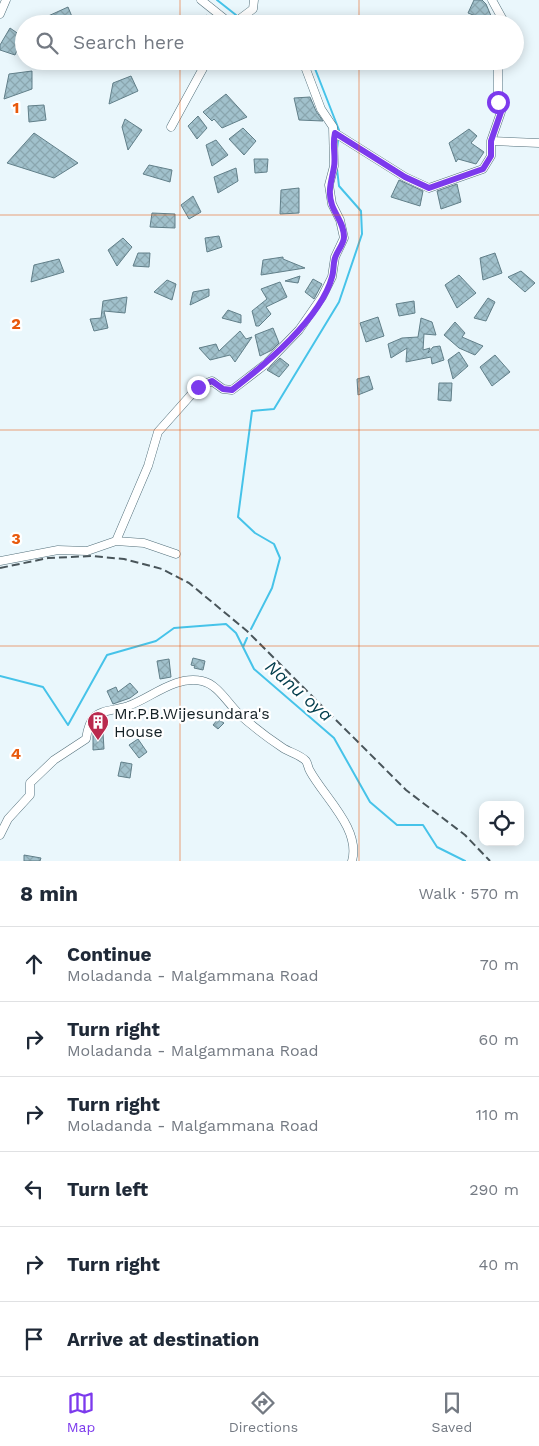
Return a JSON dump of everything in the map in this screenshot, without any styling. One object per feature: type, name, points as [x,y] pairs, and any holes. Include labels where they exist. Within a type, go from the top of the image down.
[{"type":"street","points":[[0,14],[6,0]]},
{"type":"street","points":[[201,0],[220,15]]},
{"type":"street","points":[[245,15],[253,9],[254,0]]},
{"type":"street","points":[[492,0],[500,15]]},
{"type":"street","points":[[171,127],[202,70]]},
{"type":"street","points":[[116,541],[148,466],[158,432],[198,387],[212,381],[223,389],[232,390],[267,364],[298,330],[322,297],[332,278],[335,257],[344,238],[340,220],[332,204],[329,185],[334,166],[333,142],[335,133],[321,109],[306,70]]},
{"type":"street","points":[[335,133],[405,177],[429,188],[483,169],[491,156],[491,141],[501,112],[498,102],[498,70]]},
{"type":"street","points":[[491,141],[539,143]]},
{"type":"street","points":[[0,561],[58,550],[87,551],[116,541],[144,543],[176,554]]},
{"type":"street","points":[[0,835],[8,819],[30,796],[30,783],[54,760],[86,739],[89,723],[93,716],[103,711],[128,706],[184,680],[202,681],[214,687],[239,713],[282,747],[305,760],[310,772],[335,806],[351,838],[354,851],[352,861]]},
{"type":"building","points":[[474,0],[482,0],[491,15],[473,15],[468,13]]},
{"type":"building","points":[[68,7],[71,15],[50,15]]},
{"type":"building","points":[[10,28],[15,31],[15,55],[0,50],[0,45]]},
{"type":"building","points":[[32,71],[32,89],[4,99],[9,74]]},
{"type":"building","points":[[131,76],[138,91],[109,104],[113,83]]},
{"type":"building","points":[[226,94],[247,117],[222,128],[214,119],[212,121],[203,112]]},
{"type":"building","points":[[310,97],[323,121],[299,120],[294,98]]},
{"type":"building","points":[[44,105],[46,120],[29,122],[28,106]]},
{"type":"building","points":[[198,116],[207,128],[197,139],[188,126]]},
{"type":"building","points":[[125,119],[142,130],[128,150],[122,127]]},
{"type":"building","points":[[243,128],[256,141],[244,155],[229,139]]},
{"type":"building","points":[[469,129],[477,136],[471,143],[484,152],[476,164],[458,159],[456,162],[449,143]]},
{"type":"building","points":[[34,133],[78,163],[54,178],[7,163]]},
{"type":"building","points":[[216,140],[228,155],[212,166],[206,145]]},
{"type":"building","points":[[254,159],[268,159],[267,172],[255,173]]},
{"type":"building","points":[[149,165],[172,170],[170,182],[143,174]]},
{"type":"building","points":[[236,168],[238,181],[218,193],[214,177]]},
{"type":"building","points":[[399,180],[423,191],[420,206],[391,197]]},
{"type":"building","points":[[457,184],[461,202],[441,209],[437,191]]},
{"type":"building","points":[[299,188],[299,213],[280,214],[281,190]]},
{"type":"building","points":[[193,196],[201,212],[189,219],[181,205]]},
{"type":"building","points":[[152,213],[175,214],[175,228],[150,227]]},
{"type":"building","points":[[219,236],[222,247],[207,252],[205,238]]},
{"type":"building","points":[[123,238],[132,247],[117,266],[108,250]]},
{"type":"building","points":[[138,253],[150,253],[149,267],[133,266]]},
{"type":"building","points":[[495,253],[502,273],[483,280],[480,258]]},
{"type":"building","points":[[283,257],[283,259],[305,268],[261,275],[263,260]]},
{"type":"building","points":[[59,259],[64,272],[31,282],[34,265]]},
{"type":"building","points":[[521,271],[535,283],[525,292],[508,277]]},
{"type":"building","points":[[459,275],[476,293],[457,308],[445,285]]},
{"type":"building","points":[[300,276],[298,283],[285,281]]},
{"type":"building","points":[[313,279],[322,284],[314,299],[305,292]]},
{"type":"building","points":[[167,280],[176,284],[172,300],[154,292]]},
{"type":"building","points":[[280,282],[287,297],[266,307],[271,314],[259,326],[256,326],[252,311],[267,299],[261,289]]},
{"type":"building","points":[[209,289],[209,296],[190,305],[193,292]]},
{"type":"building","points":[[127,297],[125,313],[104,311],[108,328],[94,331],[90,319],[101,318],[103,301]]},
{"type":"building","points":[[488,298],[495,302],[486,321],[474,318]]},
{"type":"building","points":[[414,301],[415,313],[399,316],[396,304]]},
{"type":"building","points":[[228,310],[241,315],[241,323],[222,318]]},
{"type":"building","points":[[378,317],[384,336],[366,342],[360,323]]},
{"type":"building","points":[[421,318],[432,322],[436,335],[424,334],[423,350],[430,348],[428,353],[433,347],[440,346],[444,360],[432,364],[431,357],[406,362],[407,348],[391,358],[388,344],[402,338],[418,337]]},
{"type":"building","points":[[455,322],[465,333],[462,337],[483,346],[475,355],[459,348],[444,335]]},
{"type":"building","points":[[273,328],[279,343],[272,350],[260,356],[255,335]]},
{"type":"building","points":[[240,331],[246,339],[252,337],[235,362],[230,355],[210,360],[199,348],[216,344],[219,351]]},
{"type":"building","points":[[459,352],[468,366],[453,379],[448,360]]},
{"type":"building","points":[[495,355],[510,372],[492,386],[480,367]]},
{"type":"building","points":[[280,358],[289,365],[279,377],[267,370]]},
{"type":"building","points":[[369,376],[373,389],[358,395],[357,379]]},
{"type":"building","points":[[439,383],[452,383],[451,401],[438,400]]},
{"type":"building","points":[[193,658],[205,661],[203,670],[194,668],[195,666],[191,665]]},
{"type":"building","points":[[169,659],[171,677],[160,679],[157,661]]},
{"type":"building","points":[[130,683],[138,692],[130,698],[113,704],[107,691],[116,687],[118,692]]},
{"type":"building","points":[[218,719],[224,723],[218,729],[213,725]]},
{"type":"building","name":"Mr.P.B.Wijesundara's House","points":[[93,733],[103,733],[104,749],[93,750]]},
{"type":"building","points":[[138,739],[147,752],[139,758],[129,745]]},
{"type":"building","points":[[121,762],[132,764],[130,778],[118,776]]},
{"type":"building","points":[[24,855],[41,858],[40,861],[24,861]]},
{"type":"waterway","points":[[217,0],[236,15]]},
{"type":"waterway","points":[[316,70],[339,130]]},
{"type":"waterway","points":[[337,149],[338,141]]},
{"type":"waterway","points":[[251,629],[272,588],[280,558],[274,544],[255,533],[238,517],[252,411],[274,409],[339,302],[362,234],[361,211],[339,186],[337,169]]},
{"type":"waterway","name":"Nanu oya","points":[[0,676],[43,687],[68,725],[107,655],[156,641],[174,628],[226,624],[236,633],[254,669],[334,738],[370,802],[397,825],[423,825],[437,847],[465,861]]},
{"type":"waterway","name":"Nanu oya","points":[[243,647],[247,638]]},
{"type":"railway","points":[[0,568],[48,558],[92,556],[124,559],[162,569],[189,583],[247,631],[406,790],[465,835],[490,861]]},
{"type":"place","name":"Mr.P.B.Wijesundara's House","points":[[98,741]]},
{"type":"route","points":[[198,387],[212,381],[223,389],[232,390],[267,364],[298,330],[322,297],[332,278],[335,257],[344,238],[340,220],[332,204],[329,185],[334,166],[333,142],[335,133],[388,164],[405,177],[429,188],[483,169],[491,156],[491,141],[501,112],[498,102]]}]
